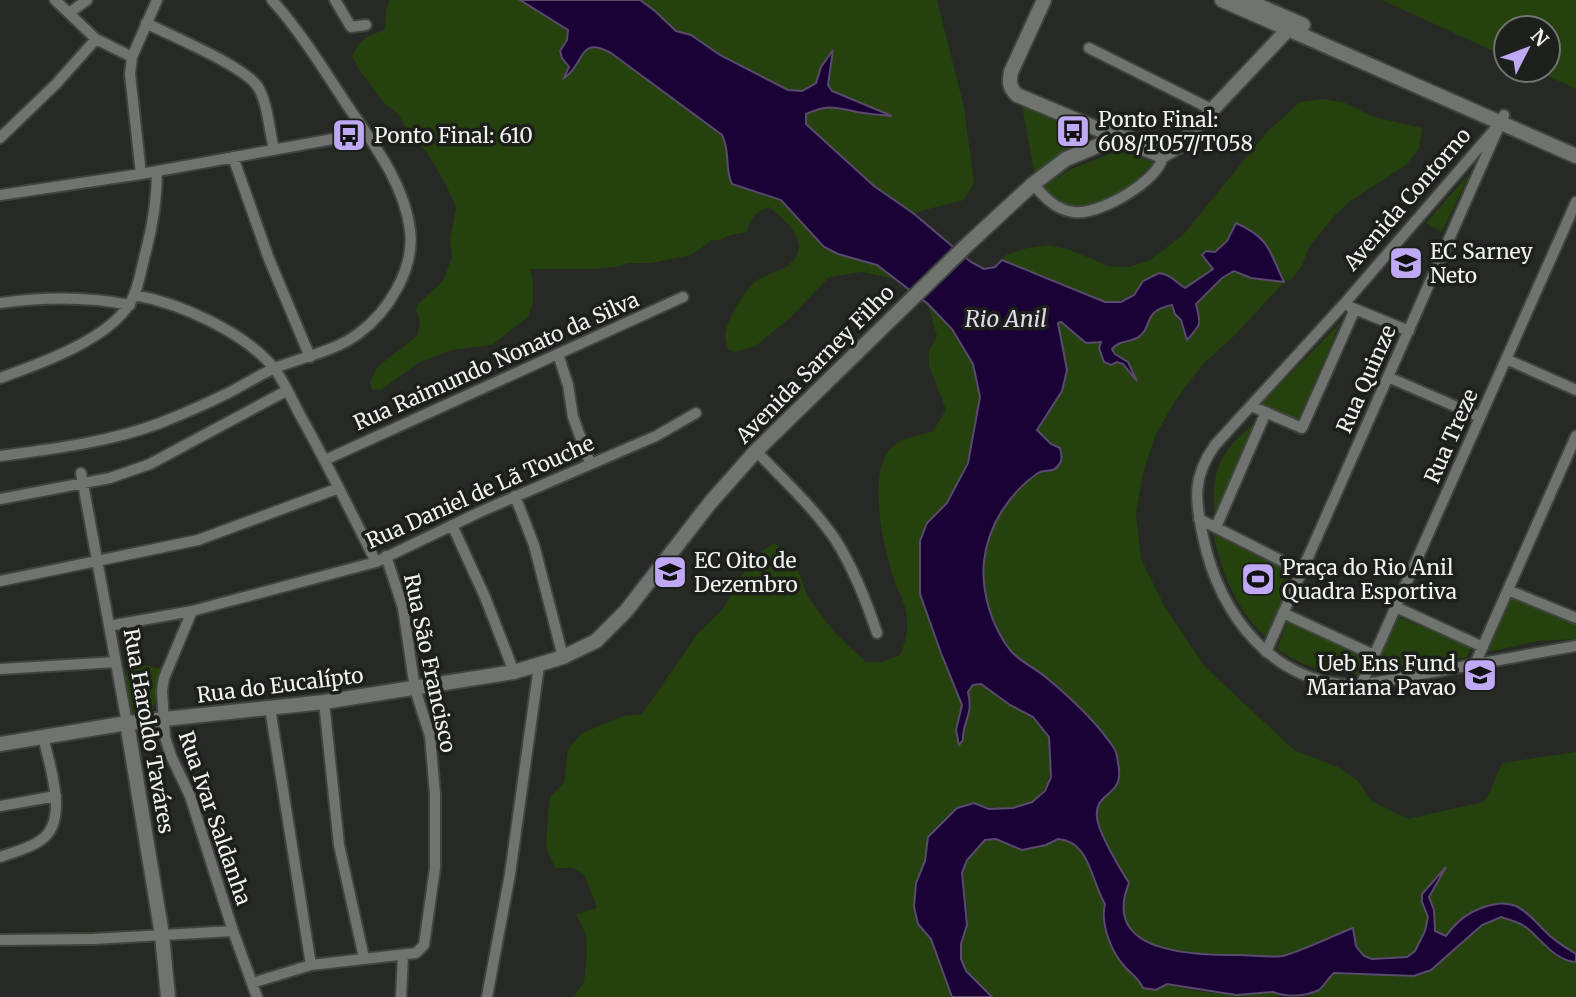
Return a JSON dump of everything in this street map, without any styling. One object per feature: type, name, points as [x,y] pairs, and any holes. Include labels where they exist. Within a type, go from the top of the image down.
[{"type":"street","points":[[55,0],[96,39],[132,57]]},
{"type":"street","points":[[69,13],[87,0]]},
{"type":"street","points":[[141,174],[130,74],[132,57],[157,0]]},
{"type":"street","points":[[0,456],[132,432],[188,412],[274,368],[310,357],[356,335],[388,304],[400,282],[408,254],[410,231],[404,208],[390,172],[366,132],[325,70],[272,0]]},
{"type":"street","points":[[335,0],[351,27],[366,25]]},
{"type":"street","points":[[1044,0],[1012,72],[1014,81],[1020,87],[1121,136],[1160,151]]},
{"type":"street","name":"Avenida Contorno","points":[[1222,0],[1288,24],[1503,119],[1576,156]]},
{"type":"street","name":"Avenida Contorno","points":[[1247,0],[1288,24]]},
{"type":"street","points":[[146,23],[238,70],[254,82],[262,97],[274,149]]},
{"type":"street","points":[[1033,184],[1053,205],[1065,211],[1083,213],[1103,209],[1136,187],[1157,167],[1160,151],[1209,108],[1288,24]]},
{"type":"street","points":[[0,138],[56,84],[96,39]]},
{"type":"street","points":[[1089,48],[1209,108]]},
{"type":"street","name":"Avenida Contorno","points":[[1503,119],[1576,146]]},
{"type":"street","name":"Avenida Contorno","points":[[1503,119],[1349,307],[1215,446],[1201,467],[1197,495],[1199,519],[1222,596],[1245,631],[1266,652],[1312,678],[1336,685],[1361,685],[1576,646]]},
{"type":"street","name":"Rua Quinze","points":[[1266,652],[1503,119]]},
{"type":"street","points":[[0,195],[141,174],[366,132]]},
{"type":"street","name":"Avenida Sarney Filho","points":[[563,657],[596,641],[608,631],[710,503],[756,451],[967,245],[1033,184],[1073,155],[1121,136]]},
{"type":"street","points":[[233,157],[269,259],[310,357]]},
{"type":"street","points":[[0,378],[78,345],[101,331],[132,300],[158,199],[157,171]]},
{"type":"street","name":"Rua Treze","points":[[1361,685],[1576,202]]},
{"type":"street","name":"Rua Raimundo Nonato da Silva","points":[[325,460],[683,297]]},
{"type":"street","points":[[0,303],[78,298],[132,300],[179,307],[222,327],[274,368]]},
{"type":"street","points":[[1349,307],[1409,331]]},
{"type":"street","name":"Avenida Contorno","points":[[1251,406],[1300,429],[1305,426],[1349,307]]},
{"type":"street","points":[[558,355],[566,377],[573,417],[590,463]]},
{"type":"street","points":[[1506,359],[1576,390]]},
{"type":"street","name":"Rua São Francisco","points":[[274,368],[381,559],[403,608],[415,689],[430,736],[435,794],[435,868],[424,945],[416,953],[403,955]]},
{"type":"street","points":[[1388,377],[1480,417]]},
{"type":"street","points":[[0,499],[82,478],[110,478],[161,459],[286,391]]},
{"type":"street","points":[[1216,527],[1266,412]]},
{"type":"street","name":"Rua Daniel de Lã Touche","points":[[109,626],[192,611],[381,559],[515,496],[656,436],[696,413]]},
{"type":"street","points":[[1475,664],[1576,436]]},
{"type":"street","points":[[756,451],[805,502],[834,538],[861,586],[877,633]]},
{"type":"street","name":"Rua Haroldo Taváres","points":[[82,478],[127,723],[162,935],[168,997]]},
{"type":"street","points":[[0,581],[198,540],[339,488]]},
{"type":"street","points":[[515,496],[534,545],[563,657]]},
{"type":"street","points":[[1199,519],[1302,571]]},
{"type":"street","points":[[452,525],[485,597],[514,672]]},
{"type":"street","points":[[1508,590],[1576,618]]},
{"type":"street","points":[[1396,607],[1483,647]]},
{"type":"street","name":"Rua Ivar Saldanha","points":[[192,611],[163,678],[162,719],[171,755],[190,796],[257,997]]},
{"type":"street","points":[[1283,613],[1374,655]]},
{"type":"street","name":"Rua do Eucalípto","points":[[0,744],[127,723],[324,702],[415,689],[514,672],[563,657]]},
{"type":"street","points":[[0,669],[116,662]]},
{"type":"street","points":[[487,997],[510,874],[539,666]]},
{"type":"street","points":[[324,702],[339,845],[364,958]]},
{"type":"street","points":[[270,708],[311,965]]},
{"type":"street","points":[[0,857],[42,839],[54,827],[56,796],[43,736]]},
{"type":"street","points":[[0,806],[56,796]]},
{"type":"street","points":[[0,940],[93,939],[233,931]]},
{"type":"street","points":[[252,983],[311,965],[403,955],[401,997]]},
{"type":"green space","points":[[390,0],[520,0],[568,30],[567,40],[562,45],[562,58],[569,67],[565,76],[578,64],[583,51],[587,49],[597,47],[611,53],[722,135],[728,146],[732,184],[781,200],[838,254],[876,265],[895,279],[862,272],[829,277],[791,317],[756,346],[735,352],[728,349],[726,330],[743,296],[760,278],[790,264],[799,248],[795,233],[769,207],[754,216],[747,232],[713,240],[691,255],[652,263],[628,263],[595,269],[530,269],[533,303],[528,317],[492,345],[452,350],[418,363],[381,390],[372,389],[370,382],[377,367],[417,336],[420,322],[416,310],[418,304],[443,281],[452,257],[450,240],[456,207],[425,150],[409,133],[398,114],[384,103],[352,57],[364,39],[385,30],[386,9]]},
{"type":"green space","points":[[640,0],[937,0],[964,107],[974,183],[964,200],[913,213],[874,186],[806,124],[805,114],[826,108],[846,108],[888,115],[832,92],[828,85],[832,51],[821,67],[816,83],[802,91],[788,90],[720,55],[691,35],[676,31]]},
{"type":"green space","points":[[1382,0],[1576,0],[1576,89],[1562,83],[1562,14],[1492,14],[1492,51]]},
{"type":"green space","points":[[1322,99],[1343,102],[1374,117],[1422,128],[1419,148],[1406,165],[1352,200],[1336,214],[1309,247],[1302,266],[1292,279],[1284,282],[1235,335],[1203,364],[1177,398],[1156,434],[1143,473],[1136,514],[1141,559],[1165,607],[1204,666],[1294,750],[1338,767],[1358,781],[1371,801],[1408,819],[1483,802],[1503,763],[1576,752],[1576,954],[1527,914],[1509,903],[1458,920],[1447,936],[1435,931],[1434,910],[1429,897],[1437,883],[1422,902],[1428,917],[1425,931],[1415,951],[1407,957],[1372,959],[1364,956],[1356,946],[1353,928],[1277,957],[1176,951],[1156,946],[1139,937],[1127,924],[1123,906],[1128,883],[1103,834],[1097,814],[1100,801],[1114,791],[1116,751],[1065,693],[1011,652],[988,603],[985,557],[994,527],[1006,505],[1024,484],[1038,474],[1054,471],[1060,448],[1051,444],[1037,430],[1062,391],[1066,370],[1058,324],[1060,322],[1084,340],[1102,342],[1099,348],[1104,362],[1123,364],[1112,349],[1142,334],[1152,316],[1162,308],[1172,305],[1187,339],[1198,312],[1196,304],[1234,270],[1251,278],[1284,281],[1270,253],[1231,232],[1220,248],[1202,254],[1213,269],[1185,288],[1179,284],[1143,281],[1128,298],[1113,302],[1106,302],[1002,260],[1006,255],[1027,248],[1048,245],[1068,249],[1108,266],[1129,267],[1150,260],[1183,235],[1267,132],[1300,102]]},
{"type":"green space","points":[[1022,106],[1089,136],[1090,144],[1035,177]]},
{"type":"green space","points":[[1115,152],[1128,152],[1154,163],[1115,195],[1085,207],[1071,206],[1056,200],[1043,187],[1071,169]]},
{"type":"green space","points":[[1470,173],[1442,232],[1426,223]]},
{"type":"green space","points":[[928,304],[969,355],[978,380],[980,397],[976,433],[964,469],[948,500],[921,536],[920,575],[929,622],[960,696],[963,732],[970,690],[973,685],[982,686],[1038,723],[1048,737],[1051,754],[1049,776],[1044,788],[1027,804],[1002,808],[974,803],[928,837],[925,861],[916,883],[918,924],[931,939],[952,997],[573,997],[584,982],[587,953],[586,935],[576,914],[597,908],[584,874],[573,868],[555,868],[546,848],[550,797],[564,783],[568,749],[582,733],[624,716],[642,714],[698,633],[724,608],[738,580],[761,552],[774,543],[792,555],[808,597],[835,633],[866,662],[881,662],[900,655],[907,619],[886,550],[879,509],[879,488],[881,469],[887,454],[901,441],[933,431],[946,410],[929,366],[929,350],[937,336]]},
{"type":"green space","points":[[1340,323],[1298,421],[1261,404]]},
{"type":"green space","points":[[1259,420],[1215,519],[1214,487],[1220,462],[1235,441]]},
{"type":"green space","points":[[1213,533],[1296,573],[1265,636],[1237,601],[1221,562]]},
{"type":"green space","points":[[1510,598],[1576,624],[1576,639],[1539,641],[1488,652]]},
{"type":"green space","points":[[1398,617],[1471,647],[1467,657],[1373,674]]},
{"type":"green space","points":[[1288,621],[1367,658],[1361,674],[1316,669],[1277,649]]},
{"type":"green space","points":[[133,663],[163,669],[152,715],[129,717],[124,679]]},
{"type":"green space","points":[[996,839],[1012,846],[1027,848],[1042,846],[1058,839],[1069,841],[1077,847],[1088,864],[1105,904],[1103,927],[1114,953],[1125,968],[1139,979],[1203,992],[1236,995],[1273,992],[1280,997],[992,997],[969,976],[963,965],[961,946],[968,916],[963,881],[967,862],[978,846]]},
{"type":"green space","points":[[1501,917],[1524,925],[1555,954],[1576,962],[1576,997],[1308,997],[1319,990],[1334,973],[1414,976],[1431,970],[1482,925]]},
{"type":"water","name":"Rio Anil","points":[[520,0],[640,0],[676,31],[691,35],[720,55],[788,90],[802,91],[816,83],[821,67],[833,50],[828,85],[832,91],[892,116],[826,108],[806,114],[806,124],[874,186],[913,213],[971,262],[984,269],[995,267],[1002,260],[1105,302],[1121,302],[1134,295],[1143,281],[1159,273],[1185,288],[1213,269],[1202,255],[1206,251],[1215,252],[1227,241],[1236,223],[1256,234],[1267,246],[1284,282],[1251,278],[1234,271],[1222,278],[1196,304],[1199,324],[1187,340],[1181,320],[1172,305],[1156,311],[1142,334],[1112,349],[1128,362],[1137,381],[1123,364],[1117,362],[1111,365],[1104,362],[1099,348],[1101,342],[1086,343],[1061,322],[1058,323],[1067,370],[1062,391],[1037,430],[1051,444],[1060,448],[1062,456],[1055,469],[1038,473],[1018,490],[995,523],[986,548],[983,572],[993,619],[1010,650],[1044,675],[1075,703],[1116,751],[1118,782],[1100,802],[1097,817],[1105,841],[1129,883],[1124,906],[1128,924],[1139,937],[1156,946],[1177,951],[1277,957],[1353,928],[1356,946],[1364,956],[1372,959],[1407,957],[1415,951],[1425,931],[1428,917],[1422,894],[1446,867],[1429,897],[1434,910],[1435,931],[1446,936],[1458,922],[1472,912],[1495,904],[1512,904],[1525,912],[1552,938],[1576,954],[1576,962],[1555,954],[1524,926],[1501,917],[1482,925],[1431,970],[1414,976],[1334,973],[1319,990],[1296,995],[1273,992],[1236,995],[1167,984],[1156,990],[1143,988],[1120,961],[1111,945],[1105,928],[1105,904],[1088,864],[1077,847],[1069,841],[1058,839],[1046,845],[1022,850],[996,839],[985,840],[967,860],[962,873],[967,925],[961,944],[961,959],[966,971],[992,997],[952,997],[931,939],[918,924],[914,907],[916,883],[925,861],[928,837],[957,808],[974,803],[989,809],[1013,808],[1032,802],[1045,791],[1051,777],[1049,737],[1033,717],[1010,705],[981,684],[973,685],[968,692],[969,713],[963,740],[959,745],[956,730],[962,705],[920,594],[920,541],[927,523],[947,503],[968,463],[980,397],[973,364],[952,329],[928,304],[877,265],[838,254],[824,247],[781,200],[732,184],[722,135],[611,53],[600,48],[587,49],[564,78],[569,67],[560,51],[567,40],[568,30]]},
{"type":"place","name":"Ponto Final: 608/T057/T058","points":[[1073,131]]},
{"type":"place","name":"Ponto Final: 610","points":[[349,135]]},
{"type":"place","name":"EC Sarney Neto","points":[[1406,263]]},
{"type":"place","name":"EC Oito de Dezembro","points":[[670,572]]},
{"type":"place","name":"Praça do Rio Anil Quadra Esportiva","points":[[1258,579]]},
{"type":"place","name":"Ueb Ens Fund Mariana Pavao","points":[[1480,675]]}]
